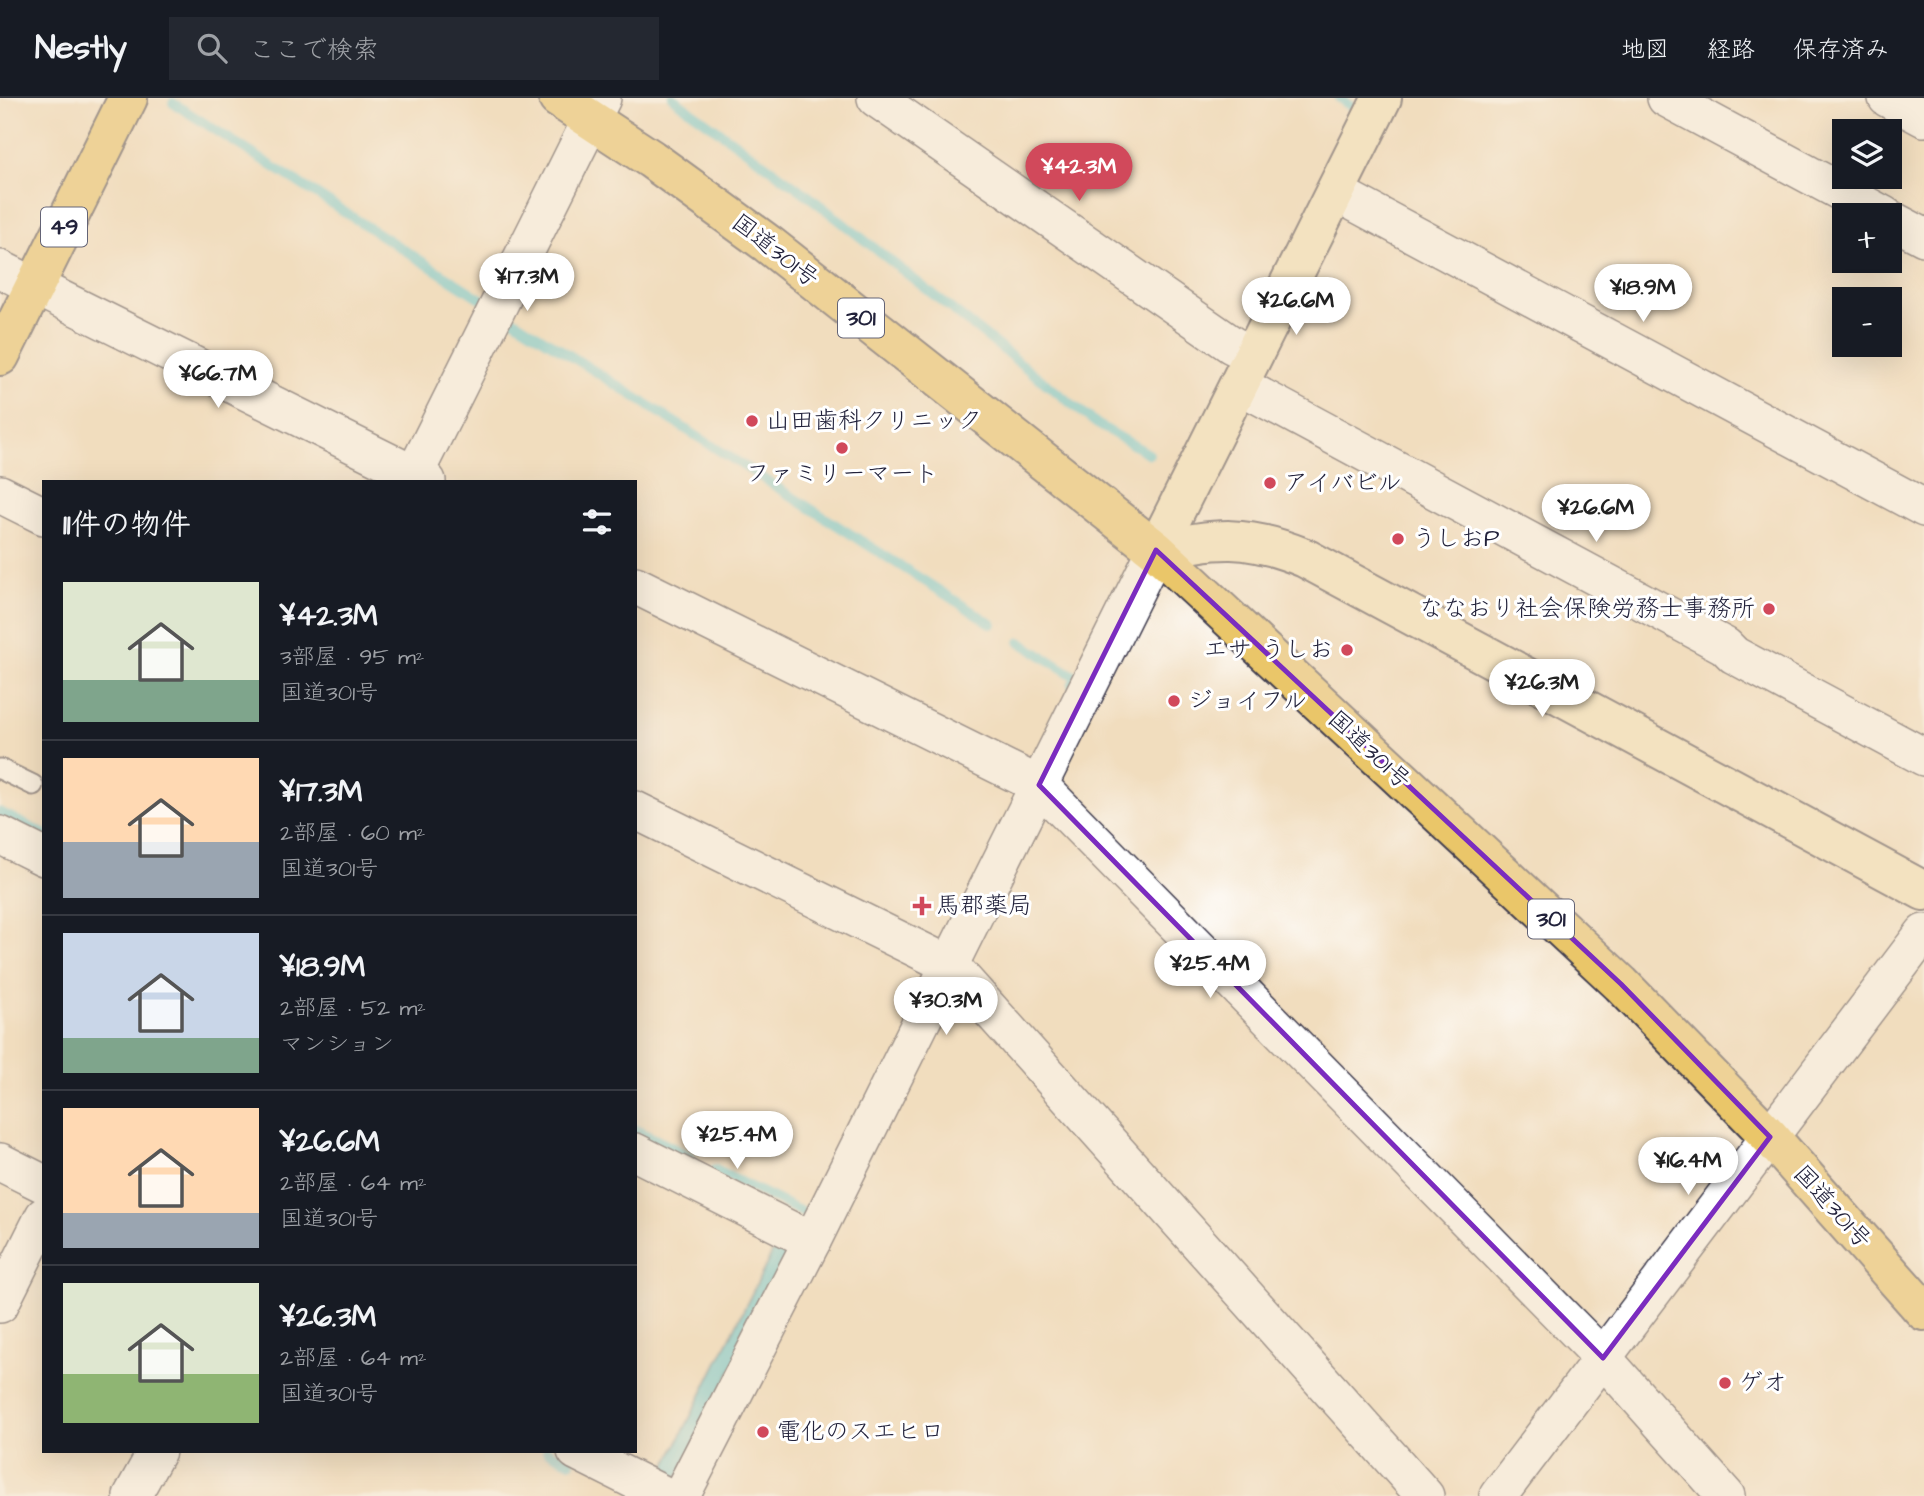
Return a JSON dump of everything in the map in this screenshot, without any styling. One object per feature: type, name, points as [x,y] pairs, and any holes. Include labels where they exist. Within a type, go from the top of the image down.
[{"type":"main road","name":"49","points":[[0,356],[128,98]]},
{"type":"main road","name":"国道301号","points":[[558,98],[597,109],[661,166],[768,244],[1156,550],[1621,984],[1770,1137],[1924,1311]]},
{"type":"street","points":[[876,98],[1221,337],[1246,370],[1725,646],[1734,654],[1924,757]]},
{"type":"street","points":[[1666,98],[1862,203]]},
{"type":"street","points":[[1887,98],[1924,118]]},
{"type":"street","points":[[681,1496],[812,1241],[1335,192],[1373,101]]},
{"type":"street","points":[[0,269],[417,479],[597,109]]},
{"type":"street","points":[[1335,192],[1924,508]]},
{"type":"street","points":[[1902,225],[1924,237]]},
{"type":"street","points":[[0,494],[42,515]]},
{"type":"street","points":[[1156,550],[1215,539],[1246,540],[1276,546],[1305,558],[1924,891]]},
{"type":"street","points":[[637,586],[1039,785],[1603,1358],[1726,1496]]},
{"type":"street","points":[[637,811],[950,965],[1425,1496]]},
{"type":"street","points":[[0,835],[42,856]]},
{"type":"street","points":[[1498,1496],[1924,933]]},
{"type":"street","points":[[637,1153],[812,1241]]},
{"type":"street","points":[[0,1162],[42,1183]]},
{"type":"street","points":[[0,1304],[42,1220]]},
{"type":"street","points":[[132,1496],[156,1453]]},
{"type":"street","points":[[580,1453],[667,1496]]},
{"type":"lane","points":[[0,769],[33,785]]},
{"type":"highlighted area","points":[[1156,550],[1621,984],[1770,1137],[1603,1358],[1039,785]]},
{"type":"water","points":[[779,1239],[793,1246],[673,1487],[659,1480]]},
{"type":"waterway","points":[[673,98],[806,194],[1097,424],[1149,454]]},
{"type":"waterway","points":[[1339,98],[1356,110]]},
{"type":"waterway","points":[[173,103],[486,302]]},
{"type":"waterway","points":[[508,316],[992,624]]},
{"type":"waterway","points":[[1020,642],[1076,677],[1072,685]]},
{"type":"waterway","points":[[0,812],[42,833]]},
{"type":"waterway","points":[[637,1130],[691,1157]]},
{"type":"waterway","points":[[714,1169],[808,1215],[813,1205]]},
{"type":"waterway","points":[[551,1453],[570,1462]]},
{"type":"place","name":"山田歯科クリニック","points":[[752,421]]},
{"type":"place","name":"ファミリーマート","points":[[842,448]]},
{"type":"place","name":"アイバビル","points":[[1270,483]]},
{"type":"place","name":"うしおP","points":[[1398,539]]},
{"type":"place","name":"ななおり社会保険労務士事務所","points":[[1769,609]]},
{"type":"place","name":"エサ うしお","points":[[1347,650]]},
{"type":"place","name":"ジョイフル","points":[[1174,701]]},
{"type":"place","name":"馬郡薬局","points":[[922,906]]},
{"type":"place","name":"ゲオ","points":[[1725,1383]]},
{"type":"place","name":"電化のスエヒロ","points":[[763,1432]]}]
